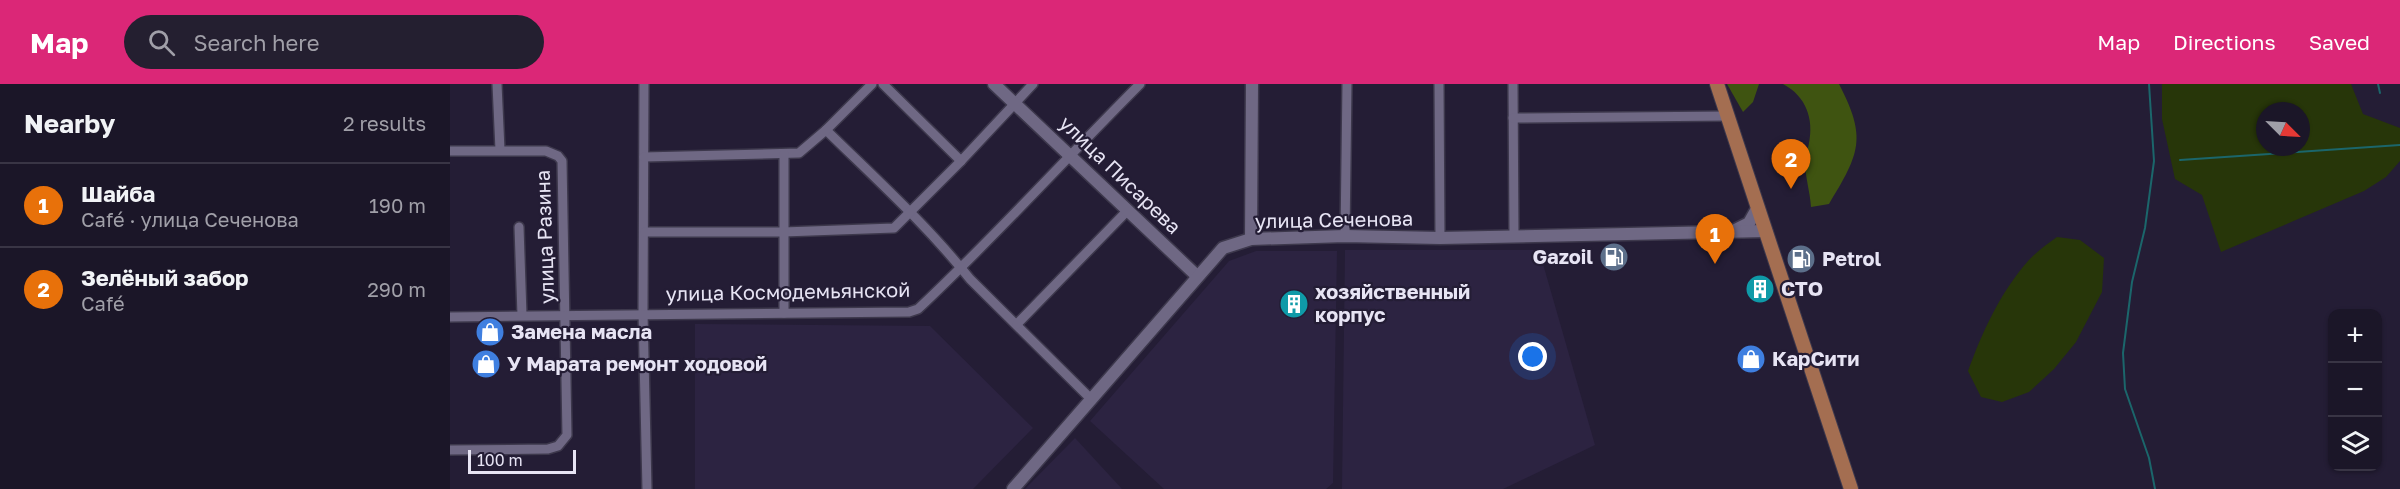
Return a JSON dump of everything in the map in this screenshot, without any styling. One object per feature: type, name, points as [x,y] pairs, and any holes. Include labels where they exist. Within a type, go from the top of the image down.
[{"type":"main road","points":[[1717,84],[1851,489]]},
{"type":"street","points":[[497,84],[500,150]]},
{"type":"street","points":[[644,84],[643,313],[646,489]]},
{"type":"street","points":[[644,157],[799,153],[826,130],[872,84]]},
{"type":"street","points":[[883,84],[961,161]]},
{"type":"street","name":"улица Писарева","points":[[994,84],[1197,276]]},
{"type":"street","points":[[645,232],[783,232],[894,228],[911,213],[1033,84]]},
{"type":"street","name":"улица Космодемьянской","points":[[450,316],[909,312],[918,309],[962,269],[1070,154],[1140,84]]},
{"type":"street","points":[[1251,239],[1252,84]]},
{"type":"street","points":[[1345,236],[1347,84]]},
{"type":"street","points":[[1439,84],[1440,238]]},
{"type":"street","points":[[1513,84],[1514,236]]},
{"type":"street","points":[[1513,117],[1728,116]]},
{"type":"street","points":[[826,130],[911,213],[962,269],[1092,400]]},
{"type":"street","name":"улица Разина","points":[[450,151],[546,151],[562,160],[567,435],[558,446],[548,449],[450,450]]},
{"type":"street","points":[[784,154],[784,313]]},
{"type":"street","points":[[1733,232],[1749,223],[1758,207]]},
{"type":"street","points":[[1017,324],[1128,210]]},
{"type":"street","points":[[519,227],[522,315]]},
{"type":"street","name":"улица Сеченова","points":[[1013,489],[1222,248],[1251,239],[1345,236],[1440,238],[1766,231]]},
{"type":"street","points":[[1733,232],[1753,238],[1775,255]]},
{"type":"shaded area","points":[[1345,250],[1539,250],[1595,445],[1503,489],[1342,489]]},
{"type":"shaded area","points":[[1256,251],[1337,251],[1333,483],[1326,489],[1164,489],[1090,421],[1229,261]]},
{"type":"shaded area","points":[[695,324],[930,326],[1033,428],[973,489],[695,489]]},
{"type":"shaded area","points":[[1075,438],[1122,489],[1025,489]]},
{"type":"green space","points":[[1727,84],[1759,84],[1753,102],[1743,112]]},
{"type":"green space","points":[[1783,84],[1839,84],[1854,118],[1856,145],[1853,158],[1829,204],[1811,207],[1805,161],[1810,134],[1809,117],[1803,102]]},
{"type":"green space","points":[[2162,84],[2351,84],[2363,114],[2400,128],[2400,161],[2386,177],[2364,191],[2221,252],[2202,195],[2175,179],[2162,119]]},
{"type":"green space","points":[[2057,237],[2080,240],[2104,258],[2102,292],[2076,342],[2054,369],[2029,392],[2002,402],[1981,397],[1968,371],[1986,327],[2018,273],[2034,254]]},
{"type":"waterway","points":[[2149,84],[2154,161],[2145,228],[2132,282],[2123,353],[2125,389],[2149,458],[2155,489]]},
{"type":"waterway","points":[[2378,84],[2380,93]]},
{"type":"waterway","points":[[2180,160],[2400,145]]},
{"type":"place","name":"Зелёный забор","points":[[1791,189]]},
{"type":"place","name":"Gazoil","points":[[1614,257]]},
{"type":"place","name":"Petrol","points":[[1801,259]]},
{"type":"place","name":"Шайба","points":[[1715,264]]},
{"type":"place","name":"СТО","points":[[1760,289]]},
{"type":"place","name":"хозяйственный корпус","points":[[1294,304]]},
{"type":"place","name":"Замена масла","points":[[490,332]]},
{"type":"place","name":"КарСити","points":[[1751,359]]},
{"type":"place","name":"У Марата ремонт ходовой","points":[[486,364]]}]
